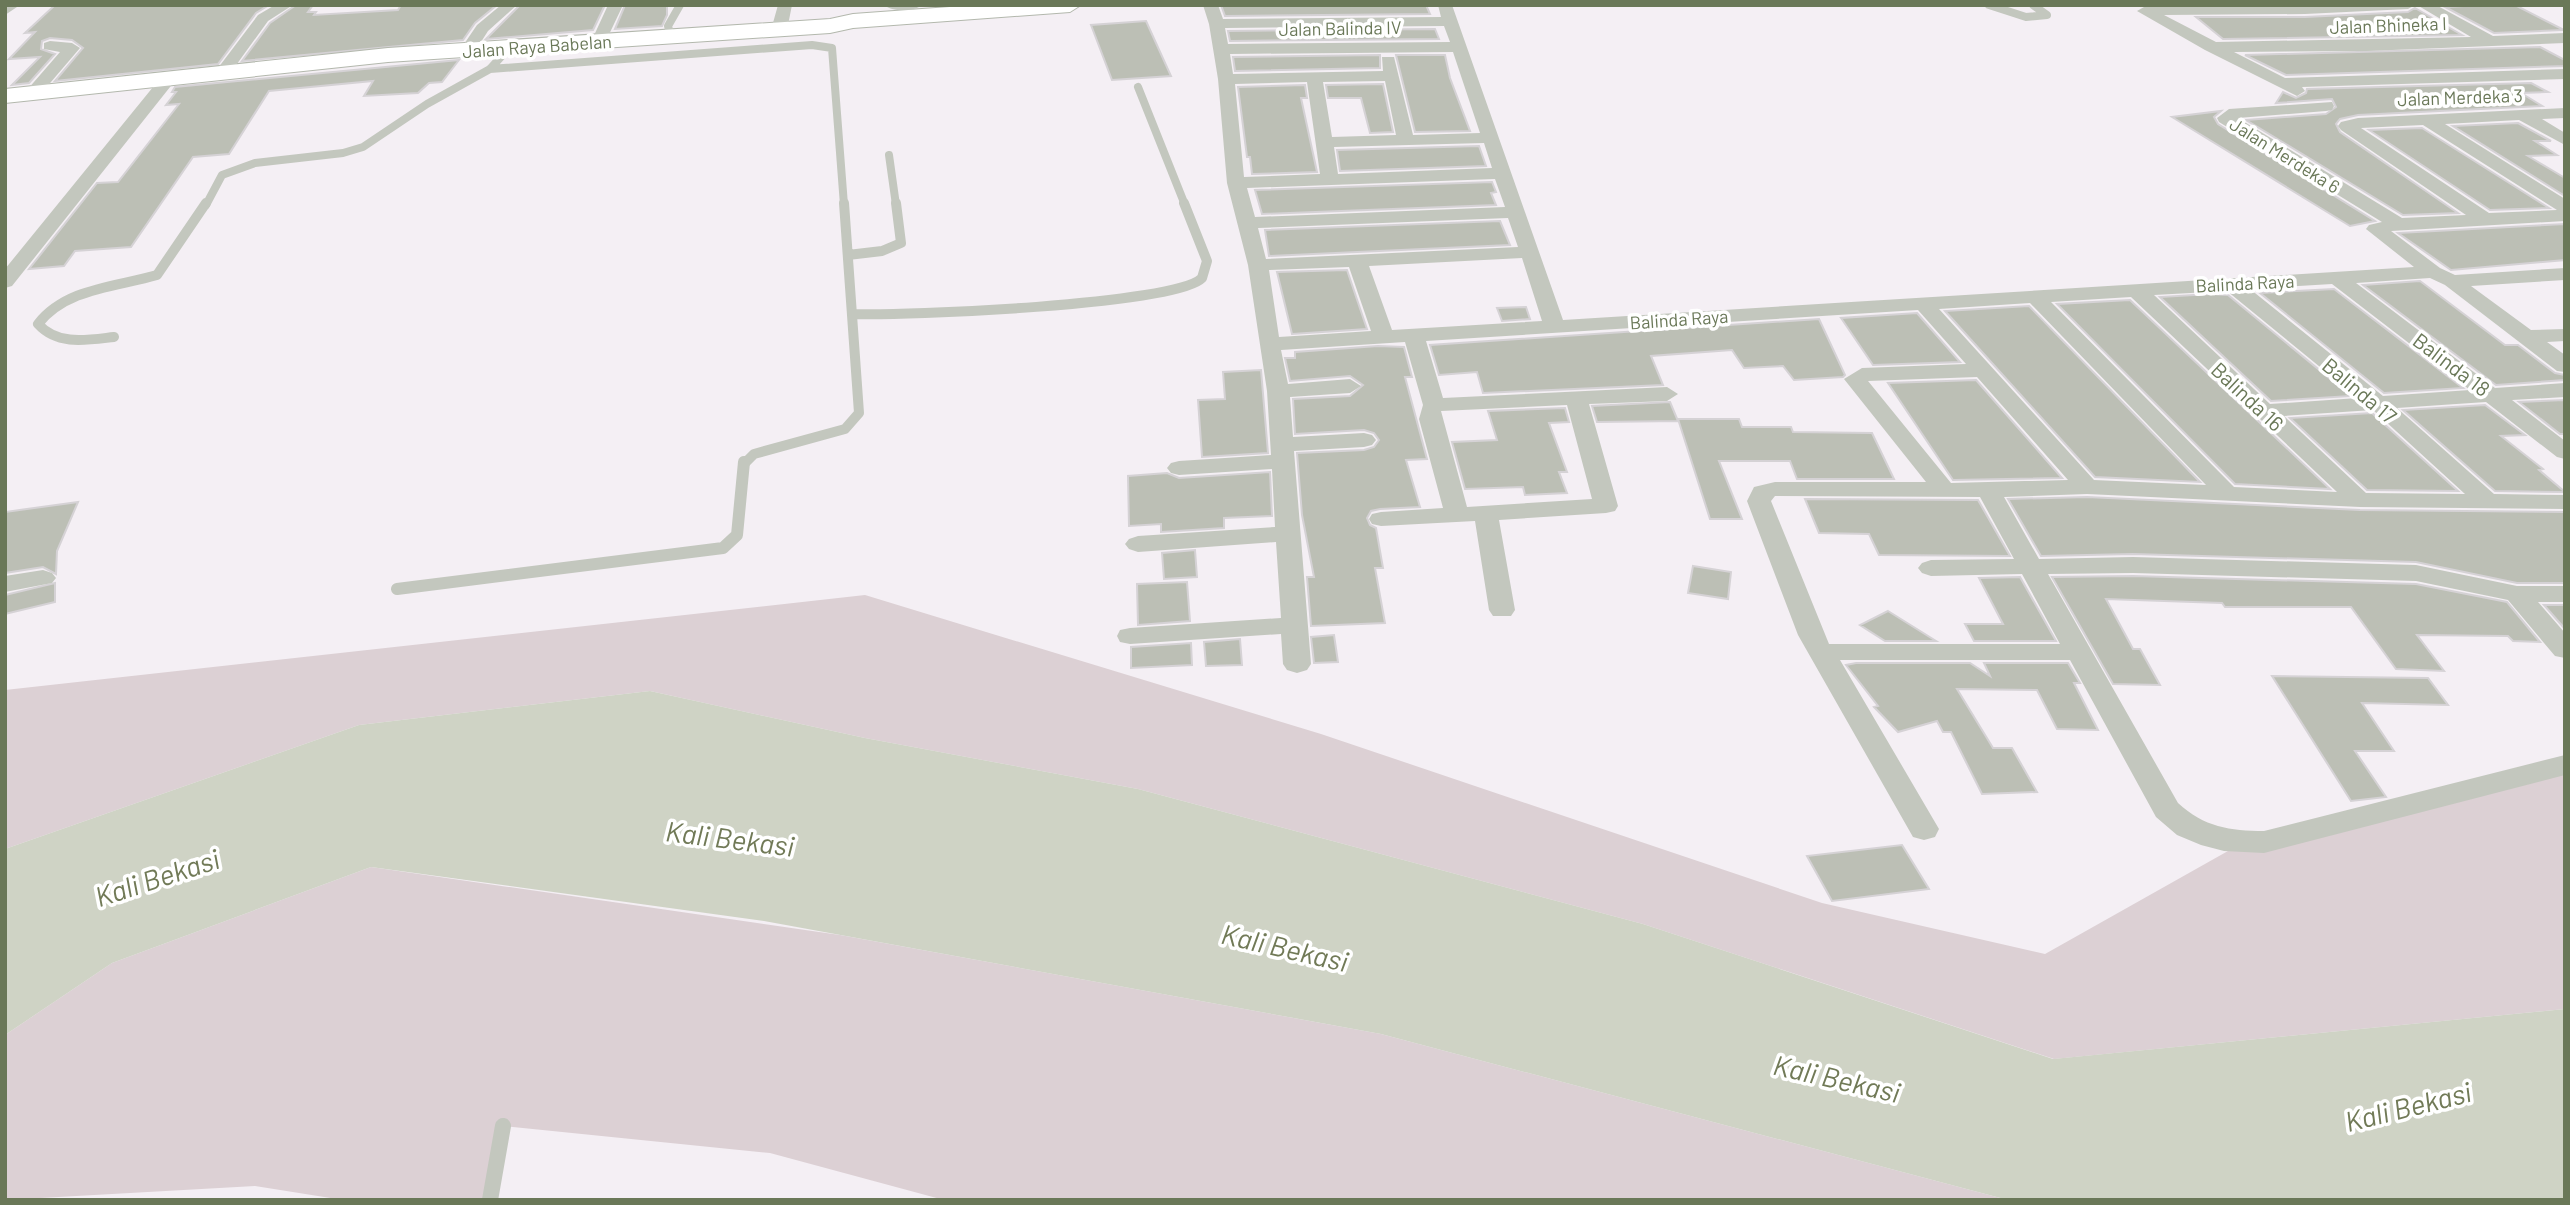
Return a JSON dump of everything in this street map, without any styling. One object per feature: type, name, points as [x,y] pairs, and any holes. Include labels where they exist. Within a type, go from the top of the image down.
[{"type":"main road","name":"Jalan Raya Babelan","points":[[5,96],[388,55],[779,30],[830,26],[853,21],[1070,5]]},
{"type":"street","points":[[5,11],[13,5]]},
{"type":"street","points":[[223,72],[263,19],[286,5]]},
{"type":"street","points":[[468,50],[482,28],[510,5]]},
{"type":"street","points":[[599,42],[616,5]]},
{"type":"street","points":[[779,30],[785,5]]},
{"type":"street","points":[[891,5],[915,5]]},
{"type":"street","points":[[2138,8],[2305,10],[2408,5]]},
{"type":"street","points":[[2424,5],[2560,76]]},
{"type":"street","points":[[2138,8],[2358,123]]},
{"type":"street","points":[[1297,664],[1278,391],[1258,265],[1236,183],[1226,79],[1213,15],[1329,23],[1448,13],[1555,327]]},
{"type":"street","points":[[1329,23],[1336,47]]},
{"type":"street","name":"Jalan Bhineka I","points":[[2211,47],[2367,46],[2565,38]]},
{"type":"street","points":[[33,93],[72,48],[50,46]]},
{"type":"street","points":[[1384,47],[1406,140]]},
{"type":"street","name":"Jalan Balinda IV","points":[[1221,49],[1459,47]]},
{"type":"street","points":[[1226,79],[1392,76]]},
{"type":"street","points":[[2282,83],[2560,76]]},
{"type":"street","points":[[1314,78],[1330,179]]},
{"type":"street","points":[[5,282],[168,79]]},
{"type":"street","name":"Jalan Merdeka 6","points":[[2326,106],[2229,114],[2225,118],[2398,224]]},
{"type":"street","name":"Jalan Merdeka 3","points":[[2358,123],[2565,113]]},
{"type":"street","points":[[2524,116],[2565,140]]},
{"type":"street","points":[[2424,119],[2565,207]]},
{"type":"street","points":[[2358,123],[2349,124],[2347,128],[2486,220]]},
{"type":"street","points":[[1324,142],[1490,138]]},
{"type":"street","points":[[1247,223],[1503,173]]},
{"type":"street","points":[[1236,183],[1330,179],[1370,197],[1516,212]]},
{"type":"street","points":[[2565,215],[2398,224],[2376,229],[2433,272],[2452,281],[2565,366]]},
{"type":"street","points":[[1258,265],[1529,252]]},
{"type":"street","points":[[1357,260],[1384,338]]},
{"type":"street","name":"Balinda Raya","points":[[1269,344],[2433,272]]},
{"type":"street","points":[[2452,281],[2565,274]]},
{"type":"street","name":"Balinda 18","points":[[2337,278],[2565,452]]},
{"type":"street","name":"Balinda 17","points":[[2230,283],[2377,402],[2487,501]]},
{"type":"street","name":"Balinda 16","points":[[2137,291],[2360,500]]},
{"type":"street","points":[[2036,298],[2227,492]]},
{"type":"street","points":[[1924,304],[2087,487]]},
{"type":"street","points":[[1414,335],[1434,405],[1430,411],[1430,419],[1457,514]]},
{"type":"street","points":[[2527,337],[2565,335]]},
{"type":"street","points":[[1944,489],[1855,379],[1863,375],[1984,370]]},
{"type":"street","points":[[1278,391],[1350,386]]},
{"type":"street","points":[[2264,411],[2491,393],[2565,390]]},
{"type":"street","points":[[1434,405],[1667,394]]},
{"type":"street","points":[[1381,519],[1606,506],[1576,399]]},
{"type":"street","points":[[1179,468],[1364,440]]},
{"type":"street","points":[[1924,829],[1811,635],[1759,501],[1760,495],[1775,489],[1987,490],[2087,487],[2360,500],[2565,502]]},
{"type":"street","points":[[1987,490],[2167,810],[2178,822],[2217,840],[2264,842],[2565,765]]},
{"type":"street","points":[[1486,513],[1502,610]]},
{"type":"street","points":[[1138,544],[1289,534]]},
{"type":"street","points":[[1931,568],[2133,565],[2416,573],[2517,594],[2565,594]]},
{"type":"street","points":[[5,584],[43,578]]},
{"type":"street","points":[[2517,594],[2565,650]]},
{"type":"street","points":[[1130,636],[1295,625]]},
{"type":"street","points":[[1822,652],[2079,652]]},
{"type":"lane","points":[[671,37],[668,26],[680,5]]},
{"type":"lane","points":[[1989,5],[2039,19],[2047,15],[2033,5]]},
{"type":"lane","points":[[397,589],[723,548],[737,535],[744,461],[754,454],[845,429],[853,424],[859,413],[830,46],[813,45],[490,69]]},
{"type":"lane","points":[[114,337],[60,338],[45,334],[38,324],[50,307],[70,298],[157,275],[204,208],[222,175],[255,163],[343,153],[363,147],[427,104],[490,69],[509,48]]},
{"type":"lane","points":[[853,314],[904,317],[1119,298],[1167,293],[1189,288],[1200,281],[1206,275],[1207,261],[1138,87]]},
{"type":"lane","points":[[848,255],[882,251],[901,243],[890,155]]},
{"type":"lane","points":[[489,1200],[503,1126]]},
{"type":"shaded area","points":[[865,595],[1321,734],[1822,903],[2045,954],[2244,842],[2565,764],[2565,1009],[2054,1059],[1643,924],[1138,789],[865,738],[650,691],[359,725],[5,849],[5,690]]},
{"type":"shaded area","points":[[371,867],[840,935],[1381,1034],[2008,1200],[944,1200],[770,1153],[504,1126],[490,1200],[343,1200],[255,1186],[5,1200],[5,1035],[112,963]]},
{"type":"water","name":"Kali Bekasi","points":[[650,691],[865,738],[1138,789],[1643,924],[2053,1059],[2565,1009],[2565,1200],[2008,1200],[1381,1034],[764,921],[371,867],[112,963],[5,1035],[5,849],[359,725]]},
{"type":"building","points":[[55,5],[269,5],[256,13],[218,64],[55,81],[83,48],[72,40],[50,38],[42,41],[41,49],[55,54],[29,83],[12,85],[40,57],[9,59],[35,32],[25,33]]},
{"type":"building","points":[[296,5],[313,5],[308,12],[316,12],[314,15],[398,10],[401,5],[497,5],[475,23],[463,40],[242,61],[270,23]]},
{"type":"building","points":[[520,5],[605,5],[593,30],[486,39]]},
{"type":"building","points":[[625,5],[667,5],[667,15],[662,26],[615,29]]},
{"type":"building","points":[[1221,5],[1426,5],[1430,14],[1225,16]]},
{"type":"building","points":[[2515,5],[2564,30],[2494,33],[2445,7]]},
{"type":"building","points":[[2415,8],[2462,35],[2223,39],[2196,17],[2305,17],[2408,12]]},
{"type":"building","points":[[1146,21],[1171,76],[1112,80],[1091,25]]},
{"type":"building","points":[[1435,29],[1439,39],[1230,41],[1228,31]]},
{"type":"building","points":[[2540,47],[2565,60],[2565,66],[2286,75],[2245,55]]},
{"type":"building","points":[[1380,55],[1380,68],[1235,71],[1233,57]]},
{"type":"building","points":[[1396,55],[1445,55],[1450,78],[1470,131],[1415,132]]},
{"type":"building","points":[[459,60],[442,82],[429,83],[418,93],[364,96],[373,81],[269,91],[229,154],[193,157],[131,247],[75,251],[64,266],[29,269],[97,183],[118,182],[179,104],[166,105],[176,92],[172,92],[175,87]]},
{"type":"building","points":[[2531,83],[2548,92],[2521,93],[2542,106],[2358,115],[2340,119],[2336,124],[2340,132],[2458,213],[2403,215],[2246,120],[2326,114],[2336,107],[2332,99],[2276,103],[2283,92],[2296,98],[2306,93],[2307,89]]},
{"type":"building","points":[[1383,84],[1393,132],[1370,133],[1361,98],[1328,98],[1326,85]]},
{"type":"building","points":[[1305,85],[1307,98],[1301,98],[1317,172],[1252,174],[1250,157],[1247,157],[1238,87]]},
{"type":"building","points":[[2221,111],[2214,117],[2218,124],[2375,221],[2350,226],[2172,117]]},
{"type":"building","points":[[2518,123],[2551,141],[2535,141],[2557,155],[2528,156],[2565,178],[2565,196],[2453,126]]},
{"type":"building","points":[[2422,128],[2549,208],[2490,210],[2369,130]]},
{"type":"building","points":[[1479,146],[1486,166],[1340,171],[1337,150]]},
{"type":"building","points":[[1492,182],[1496,192],[1491,193],[1496,205],[1262,214],[1255,190]]},
{"type":"building","points":[[1500,221],[1510,245],[1269,256],[1265,230]]},
{"type":"building","points":[[2565,224],[2565,260],[2451,270],[2398,233]]},
{"type":"building","points":[[1347,270],[1367,329],[1292,334],[1277,272]]},
{"type":"building","points":[[2420,281],[2505,345],[2518,345],[2555,373],[2565,375],[2565,380],[2496,385],[2363,285]]},
{"type":"building","points":[[2334,289],[2463,388],[2384,393],[2260,293]]},
{"type":"building","points":[[2228,295],[2351,396],[2271,401],[2160,297]]},
{"type":"building","points":[[2130,300],[2330,489],[2235,484],[2057,304]]},
{"type":"building","points":[[2029,306],[2200,482],[2095,477],[1945,311]]},
{"type":"building","points":[[1526,307],[1530,319],[1502,321],[1497,308]]},
{"type":"building","points":[[1917,313],[1960,362],[1873,365],[1841,318]]},
{"type":"building","points":[[1819,319],[1845,375],[1843,377],[1794,380],[1783,366],[1744,368],[1732,350],[1651,356],[1663,385],[1483,393],[1477,372],[1439,375],[1430,345]]},
{"type":"building","points":[[1378,346],[1404,347],[1412,377],[1405,377],[1427,459],[1406,460],[1420,507],[1380,509],[1371,511],[1367,518],[1370,525],[1376,528],[1383,568],[1375,568],[1385,623],[1311,626],[1307,577],[1314,577],[1302,515],[1297,453],[1364,450],[1374,447],[1379,440],[1374,433],[1364,430],[1295,434],[1293,399],[1350,396],[1363,385],[1350,376],[1290,381],[1285,358],[1295,358],[1295,352]]},
{"type":"building","points":[[1261,370],[1268,453],[1202,457],[1198,400],[1225,399],[1223,372]]},
{"type":"building","points":[[1976,380],[2062,478],[1953,480],[1888,383]]},
{"type":"building","points":[[2565,400],[2565,434],[2560,434],[2519,402]]},
{"type":"building","points":[[1670,402],[1678,421],[1597,422],[1592,406]]},
{"type":"building","points":[[2485,405],[2525,435],[2501,436],[2543,469],[2539,470],[2565,492],[2495,491],[2403,410]]},
{"type":"building","points":[[1565,408],[1569,422],[1549,423],[1567,472],[1559,472],[1567,493],[1525,495],[1523,487],[1465,489],[1452,442],[1497,440],[1488,411]]},
{"type":"building","points":[[2372,413],[2458,491],[2367,490],[2290,418]]},
{"type":"building","points":[[1678,419],[1739,419],[1742,427],[1791,427],[1793,432],[1872,433],[1894,479],[1797,479],[1790,461],[1719,461],[1742,519],[1710,519]]},
{"type":"building","points":[[1270,472],[1272,516],[1224,518],[1224,528],[1161,532],[1161,524],[1129,526],[1128,476],[1167,473],[1179,478]]},
{"type":"building","points":[[2087,497],[2360,510],[2565,512],[2565,583],[2517,583],[2416,562],[2133,554],[2041,556],[2008,499]]},
{"type":"building","points":[[1805,499],[1978,500],[2010,556],[1879,555],[1869,534],[1819,533]]},
{"type":"building","points":[[78,502],[57,551],[56,574],[43,567],[5,573],[5,512]]},
{"type":"building","points":[[1195,550],[1197,577],[1164,579],[1162,553]]},
{"type":"building","points":[[1693,566],[1731,572],[1728,599],[1688,593]]},
{"type":"building","points":[[2133,576],[2416,584],[2507,602],[2540,642],[2513,641],[2508,636],[2417,635],[2444,671],[2396,669],[2351,607],[2225,607],[2222,603],[2106,599],[2133,649],[2140,649],[2160,685],[2113,684],[2052,577]]},
{"type":"building","points":[[2020,577],[2056,641],[1974,641],[1965,624],[2003,624],[1979,578]]},
{"type":"building","points":[[1187,582],[1190,621],[1138,625],[1137,584]]},
{"type":"building","points":[[55,583],[55,602],[5,614],[5,595]]},
{"type":"building","points":[[2544,605],[2565,605],[2565,629]]},
{"type":"building","points":[[1888,611],[1936,641],[1885,641],[1860,625]]},
{"type":"building","points":[[1334,635],[1338,662],[1314,663],[1311,637]]},
{"type":"building","points":[[1240,639],[1242,665],[1206,666],[1204,642]]},
{"type":"building","points":[[1191,643],[1192,665],[1131,668],[1131,647]]},
{"type":"building","points":[[1970,663],[1990,676],[1984,663],[2068,663],[2080,683],[2074,683],[2098,730],[2057,729],[2037,690],[1957,689],[1993,748],[2012,748],[2037,792],[1982,794],[1951,732],[1943,732],[1937,721],[1898,732],[1874,707],[1878,706],[1846,665]]},
{"type":"building","points":[[2272,676],[2428,678],[2448,705],[2362,703],[2394,751],[2355,751],[2386,797],[2351,801]]},
{"type":"building","points":[[1902,845],[1929,889],[1832,901],[1807,856]]}]
